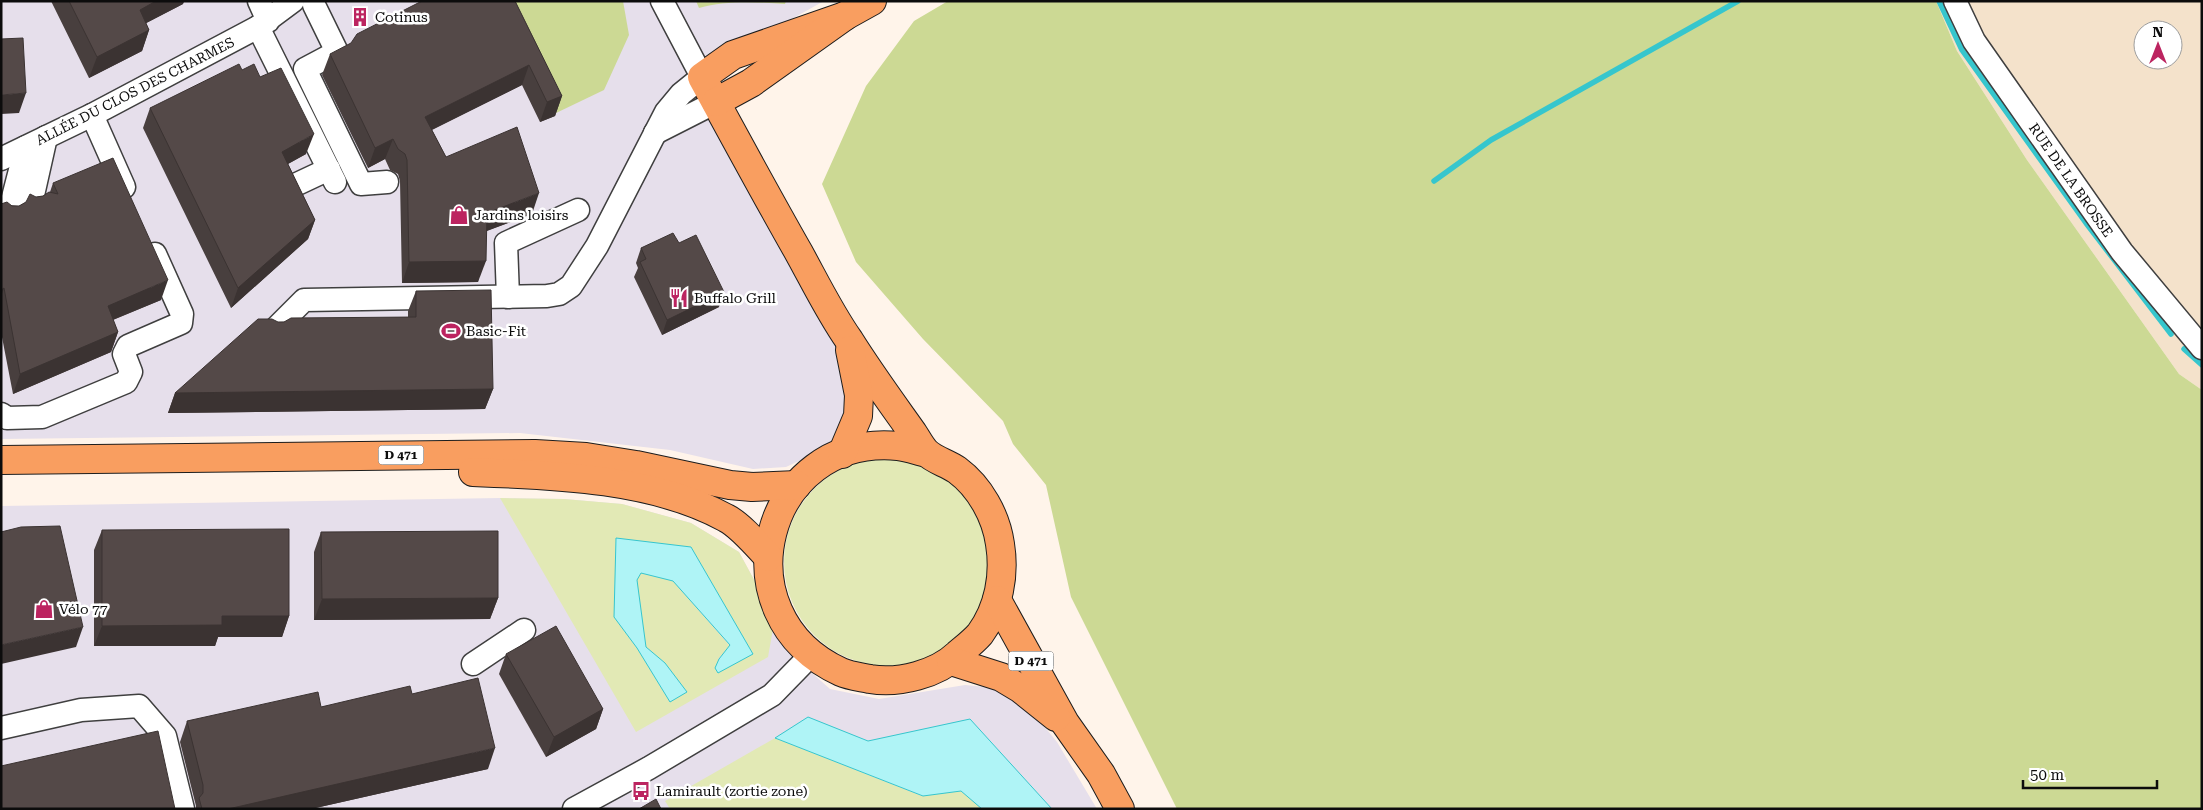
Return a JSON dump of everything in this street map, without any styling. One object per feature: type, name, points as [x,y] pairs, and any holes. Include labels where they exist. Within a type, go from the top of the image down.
[{"type":"main road","points":[[716,102],[751,83],[845,16],[872,1]]},
{"type":"main road","points":[[845,16],[734,54],[702,77],[847,338],[927,453]]},
{"type":"main road","points":[[738,144],[743,110],[751,83]]},
{"type":"main road","points":[[842,454],[858,416],[859,394],[847,338]]},
{"type":"main road","points":[[899,446],[927,453],[958,471],[976,490],[982,497],[998,529],[1003,564],[998,600],[980,634],[951,661],[917,676],[880,681],[844,673],[811,655],[795,639],[783,621],[768,579],[770,538],[776,518],[785,501],[797,485],[818,467],[842,454],[870,447],[899,446]]},
{"type":"main road","name":"D 471","points":[[1,460],[535,454],[586,457],[752,488],[797,485]]},
{"type":"main road","name":"D 471","points":[[1,478],[450,472],[535,474],[634,487],[693,504],[727,518],[768,557]]},
{"type":"main road","name":"D 471","points":[[998,600],[1065,724],[1101,774],[1120,809]]},
{"type":"main road","name":"D 471","points":[[951,661],[1001,677],[1021,689],[1065,724]]},
{"type":"street","points":[[274,330],[304,300],[547,296],[559,294],[571,286],[597,246],[666,112],[680,94],[702,77],[662,1]]},
{"type":"street","name":"RUE DE LA BROSSE","points":[[1955,1],[1974,40],[2122,252],[2202,348]]},
{"type":"street","points":[[309,2],[338,52],[305,68],[361,184],[387,182]]},
{"type":"street","name":"ALLÉE DU CLOS DES CHARMES","points":[[1,159],[92,115],[261,16],[309,2]]},
{"type":"street","points":[[261,16],[332,176],[295,185]]},
{"type":"street","points":[[655,133],[716,102]]},
{"type":"street","points":[[92,115],[133,205]]},
{"type":"street","points":[[31,204],[36,142]]},
{"type":"street","points":[[9,213],[36,142]]},
{"type":"street","points":[[508,297],[506,244],[578,210]]},
{"type":"street","points":[[1,414],[7,418],[42,417],[126,382],[131,372],[124,354],[128,346],[181,323],[182,314],[145,232]]},
{"type":"street","points":[[473,664],[524,630]]},
{"type":"street","points":[[574,809],[649,768],[772,696],[811,655]]},
{"type":"street","points":[[1,728],[81,710],[139,706],[165,736],[183,809]]},
{"type":"shaded area","points":[[1,1],[824,1],[689,76],[835,334],[856,391],[839,442],[786,467],[753,469],[670,450],[520,433],[1,439]]},
{"type":"shaded area","points":[[1936,1],[2202,1],[2202,390],[2179,374],[2027,160],[1957,51]]},
{"type":"shaded area","points":[[500,498],[564,499],[622,504],[691,523],[739,552],[758,587],[773,629],[803,665],[830,689],[879,699],[965,685],[1006,689],[1030,709],[1057,742],[1097,809],[1,809],[1,506]]},
{"type":"green space","points":[[497,1],[623,1],[629,35],[604,90],[554,114]]},
{"type":"green space","points":[[696,1],[786,1],[785,4],[752,2],[710,5],[699,8]]},
{"type":"green space","points":[[948,1],[1936,1],[1957,51],[2027,160],[2179,374],[2202,390],[2202,809],[1177,809],[1071,597],[1046,485],[1013,444],[1003,421],[923,339],[856,262],[822,184],[866,86],[914,21]]},
{"type":"green space","points":[[888,458],[918,462],[928,466],[937,470],[962,488],[980,513],[984,522],[990,542],[992,562],[988,592],[984,602],[980,611],[962,636],[937,654],[928,658],[908,664],[888,666],[858,662],[848,658],[839,654],[814,636],[796,611],[792,602],[786,582],[784,562],[788,532],[792,522],[796,513],[814,488],[839,470],[848,466],[868,460]]},
{"type":"green space","points":[[500,498],[564,499],[622,504],[691,523],[739,552],[758,587],[773,629],[768,657],[636,732]],"holes":[[[616,538],[691,547],[753,654],[718,659],[730,646],[673,581],[641,573],[636,580],[646,647],[665,663],[687,692],[670,702],[637,648],[614,617]]]},
{"type":"green space","points":[[775,738],[922,796],[961,791],[982,809],[670,809],[665,801]]},
{"type":"water","points":[[616,538],[691,547],[753,654],[718,673],[715,668],[719,659],[730,645],[673,581],[641,573],[637,580],[646,647],[665,663],[687,692],[670,702],[637,648],[614,617]]},
{"type":"water","points":[[808,717],[868,741],[970,719],[1052,809],[982,809],[961,791],[923,796],[775,738]]},
{"type":"building","points":[[69,1],[156,1],[140,10],[149,30],[97,57]]},
{"type":"building","points":[[422,1],[515,1],[562,96],[547,102],[529,65],[425,117],[446,157],[517,127],[539,193],[487,213],[486,261],[409,262],[407,160],[405,154],[398,149],[393,139],[375,148],[330,54],[351,43],[357,34]]},
{"type":"building","points":[[23,38],[26,93],[1,95],[1,39]]},
{"type":"building","points":[[239,64],[242,70],[254,64],[260,77],[281,68],[314,134],[282,152],[315,220],[238,288],[150,108]]},
{"type":"building","points":[[113,158],[168,280],[108,306],[118,332],[20,374],[4,288],[1,290],[1,204],[7,202],[12,206],[19,206],[26,202],[30,194],[36,197],[43,196],[49,192],[58,194],[53,183]]},
{"type":"building","name":"Buffalo Grill","points":[[673,233],[679,243],[696,235],[724,292],[667,320],[640,262],[646,259],[641,248]]},
{"type":"building","points":[[491,290],[493,389],[175,393],[258,319],[272,319],[284,322],[291,318],[416,317],[416,291]]},
{"type":"building","points":[[60,526],[83,627],[1,645],[1,532],[21,527]]},
{"type":"building","points":[[289,529],[289,616],[222,616],[222,625],[102,626],[102,530]]},
{"type":"building","points":[[498,531],[498,598],[322,599],[321,532]]},
{"type":"building","points":[[556,626],[603,709],[554,737],[506,654]]},
{"type":"building","points":[[478,678],[495,748],[228,809],[202,809],[199,798],[203,793],[203,785],[187,721],[318,692],[321,707],[410,686],[412,694]]},
{"type":"building","points":[[158,731],[175,809],[1,809],[1,766]]},
{"type":"building","points":[[656,799],[661,809],[639,809]]},
{"type":"waterway","points":[[1434,181],[1491,140],[1738,1]]},
{"type":"waterway","points":[[1939,1],[1962,50],[2086,223],[2171,334]]},
{"type":"waterway","points":[[2184,349],[2202,365]]},
{"type":"place","name":"Cotinus","points":[[360,17]]},
{"type":"place","name":"Jardins loisirs","points":[[459,215]]},
{"type":"place","name":"Buffalo Grill","points":[[679,298]]},
{"type":"place","name":"Basic-Fit","points":[[451,331]]},
{"type":"place","name":"Vélo 77","points":[[44,609]]},
{"type":"place","name":"Lamirault (zortie zone)","points":[[641,791]]}]
